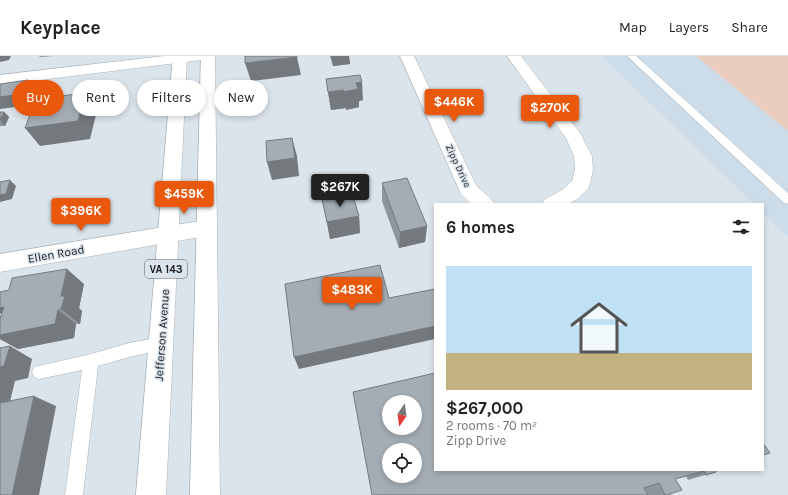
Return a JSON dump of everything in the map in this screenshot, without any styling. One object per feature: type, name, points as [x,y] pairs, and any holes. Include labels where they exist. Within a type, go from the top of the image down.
[{"type":"main road","points":[[205,495],[208,56]]},
{"type":"main road","name":"Zipp Drive","points":[[407,56],[468,189],[475,197],[484,203]]},
{"type":"main road","points":[[514,56],[574,137],[583,156],[584,170],[581,184],[569,195],[554,203]]},
{"type":"main road","points":[[0,80],[187,57]]},
{"type":"main road","name":"Jefferson Avenue","points":[[151,495],[168,234],[187,57]]},
{"type":"main road","name":"Ellen Road","points":[[0,263],[206,228]]},
{"type":"lane","points":[[631,56],[788,200]]},
{"type":"lane","points":[[39,372],[91,361],[128,350],[161,344]]},
{"type":"lane","points":[[74,495],[91,361]]},
{"type":"shaded area","points":[[601,56],[788,56],[788,237],[764,214],[764,203],[753,203]]},
{"type":"shaded area","points":[[696,56],[788,56],[788,131]]},
{"type":"building","points":[[245,56],[297,56],[297,57],[245,63]]},
{"type":"building","points":[[360,75],[362,82],[356,83],[358,89],[344,92],[344,90],[328,92],[326,79]]},
{"type":"building","points":[[12,82],[12,95],[0,97],[0,84]]},
{"type":"building","points":[[72,95],[72,116],[79,116],[78,121],[25,128],[30,116],[64,116],[64,96]]},
{"type":"building","points":[[0,112],[4,112],[0,120]]},
{"type":"building","points":[[292,138],[295,158],[267,162],[266,141]]},
{"type":"building","points":[[407,178],[427,226],[400,232],[382,183]]},
{"type":"building","points":[[10,180],[6,194],[0,195],[0,182]]},
{"type":"building","points":[[352,193],[359,216],[327,222],[322,199]]},
{"type":"building","points":[[380,265],[389,298],[434,289],[434,326],[294,357],[285,284]]},
{"type":"building","points":[[67,269],[61,296],[65,296],[61,309],[58,310],[55,324],[0,335],[0,319],[4,307],[0,308],[0,292],[9,290],[12,278]]},
{"type":"building","points":[[10,346],[4,366],[0,367],[0,348]]},
{"type":"building","points":[[434,373],[434,471],[704,471],[675,479],[682,490],[665,495],[659,483],[644,488],[648,495],[372,495],[353,392]]},
{"type":"building","points":[[34,396],[12,495],[0,495],[0,403]]},
{"type":"building","points":[[764,444],[770,453],[764,455]]},
{"type":"building","points":[[704,471],[716,471],[706,475]]}]
